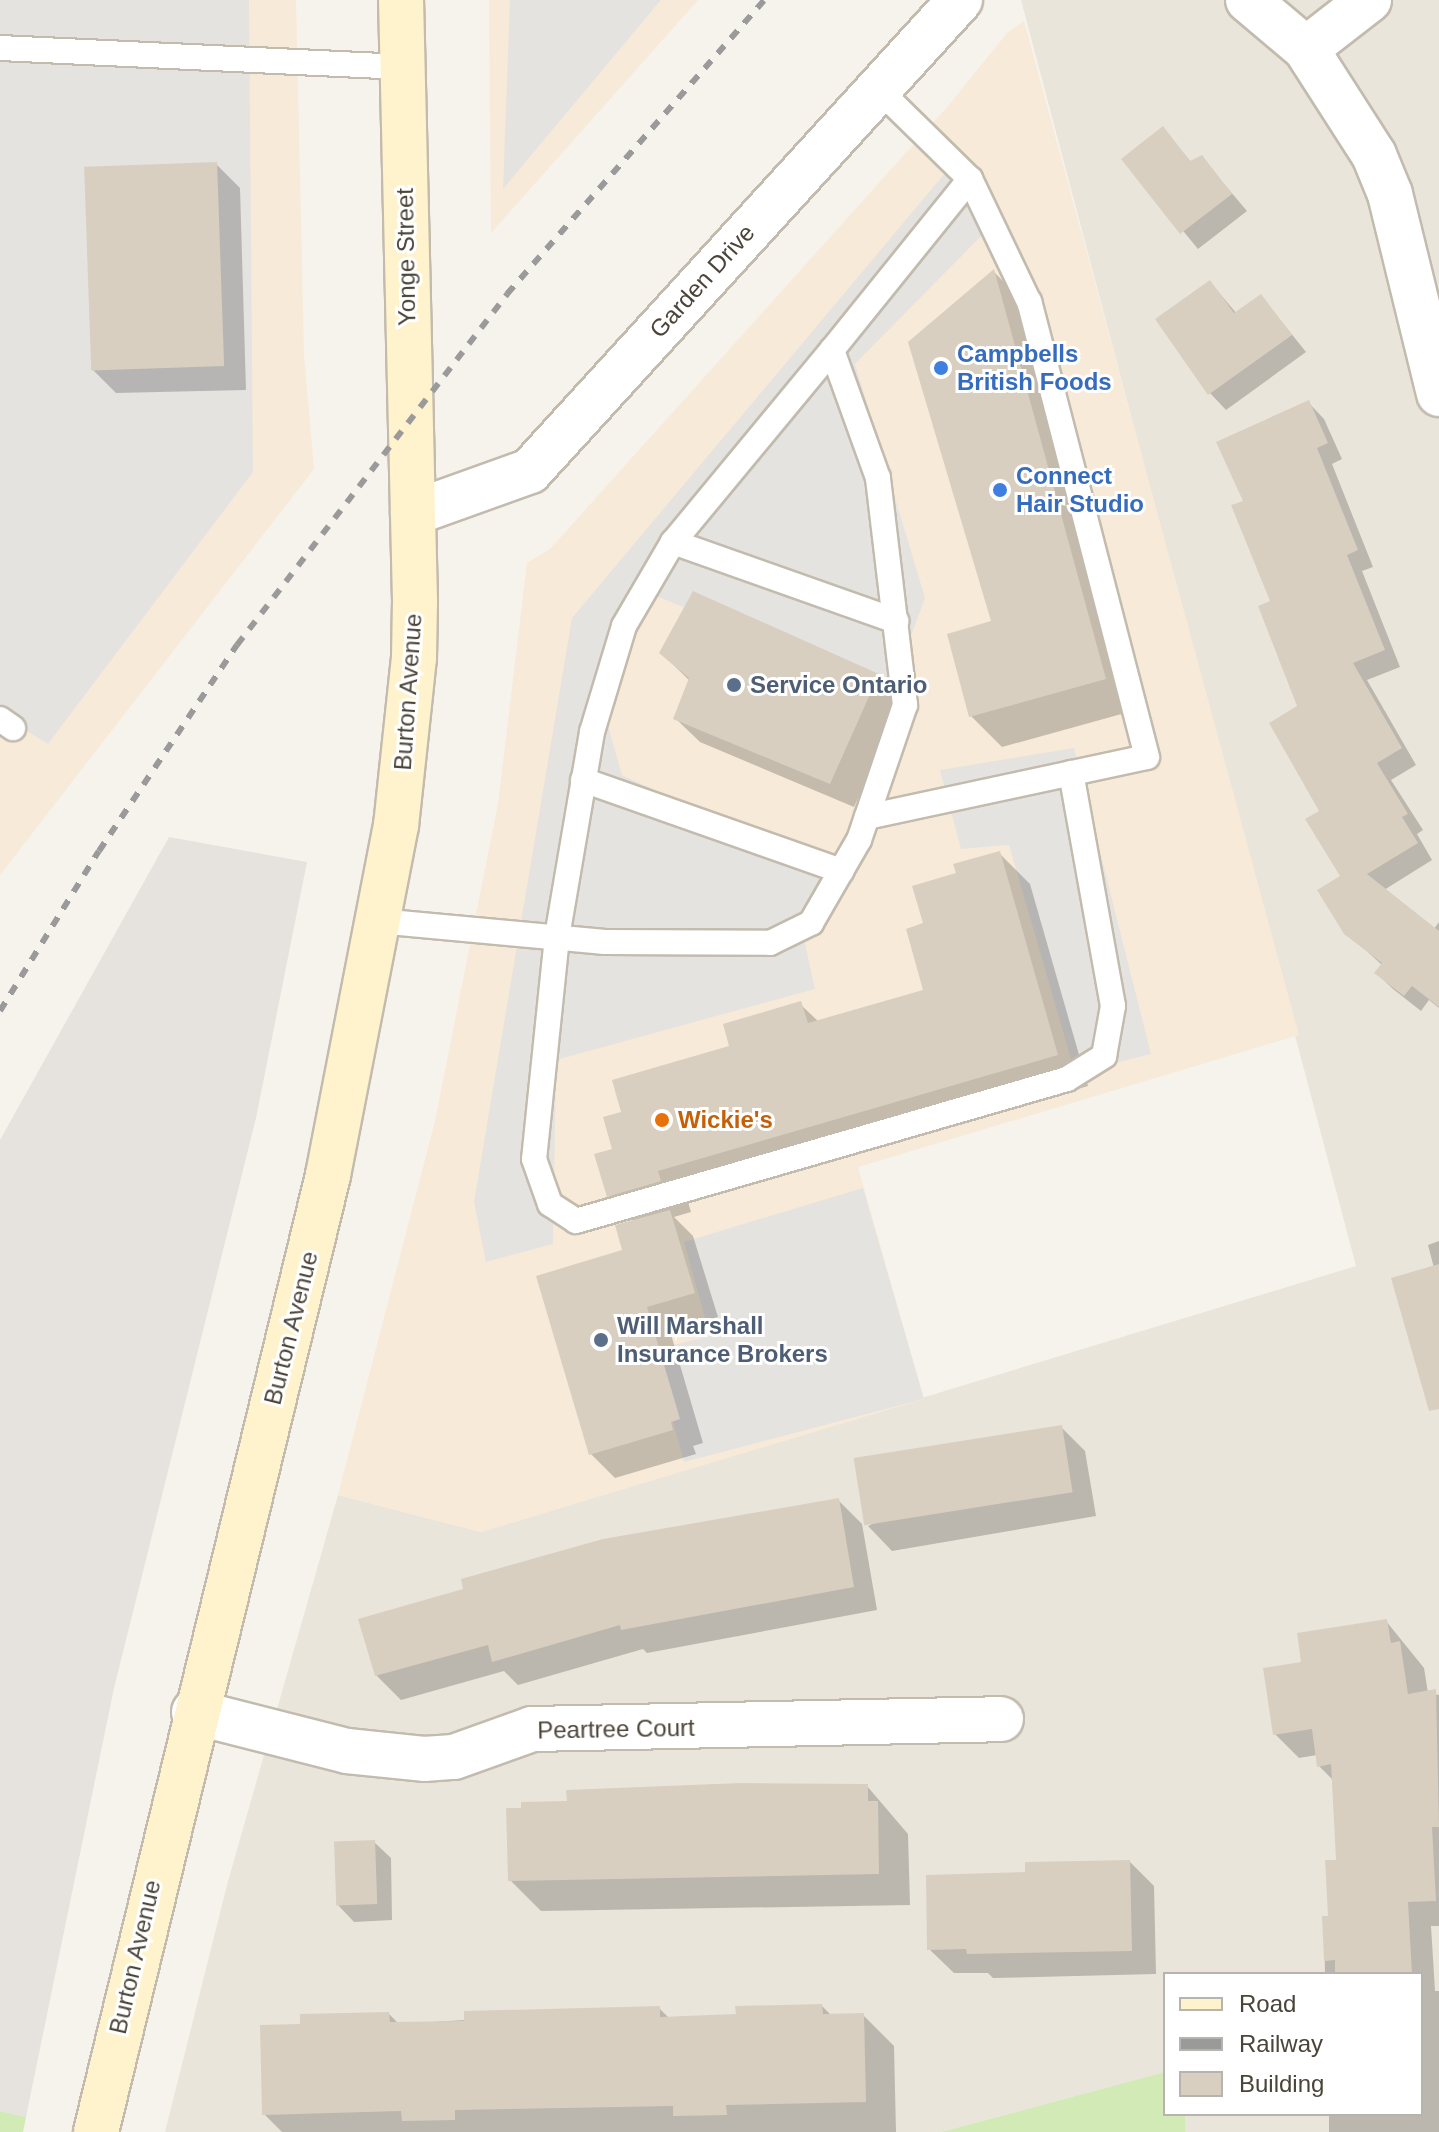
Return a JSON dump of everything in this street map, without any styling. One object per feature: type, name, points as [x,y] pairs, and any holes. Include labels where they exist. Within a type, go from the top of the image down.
[{"type":"main road","name":"Yonge Street","points":[[401,0],[413,513]]},
{"type":"main road","name":"Burton Avenue","points":[[96,2132],[194,1712],[324,1190],[378,921],[396,826],[414,658],[413,513]]},
{"type":"street","name":"Garden Drive","points":[[413,513],[530,471],[876,87],[960,0]]},
{"type":"street","points":[[1248,0],[1306,49],[1349,110],[1390,194],[1439,394]]},
{"type":"street","points":[[1306,49],[1369,0]]},
{"type":"street","name":"Peartree Court","points":[[194,1712],[347,1751],[424,1759],[454,1757],[532,1729],[1001,1719]]},
{"type":"lane","points":[[0,48],[402,67]]},
{"type":"lane","points":[[867,817],[1147,757],[1029,302],[970,179],[876,87]]},
{"type":"lane","points":[[970,179],[673,542],[624,626],[592,732],[557,937],[534,1159],[550,1204],[576,1221],[1067,1079],[1104,1056],[1113,1006],[1071,773]]},
{"type":"lane","points":[[378,921],[557,937],[770,943],[811,923],[867,817],[905,705],[878,478],[832,350]]},
{"type":"lane","points":[[673,542],[896,621]]},
{"type":"lane","points":[[583,780],[841,871]]},
{"type":"shaded area","points":[[0,0],[296,0],[304,356],[314,469],[0,875]]},
{"type":"shaded area","points":[[0,0],[249,0],[253,472],[48,744],[0,714]]},
{"type":"shaded area","points":[[489,0],[698,0],[491,233]]},
{"type":"shaded area","points":[[510,0],[661,0],[503,189]]},
{"type":"shaded area","points":[[1021,0],[1439,0],[1439,2132],[1185,2132],[1185,2116],[1423,2116],[1423,1972],[1163,1972],[1163,2073],[941,2132],[165,2132],[227,1885],[338,1495],[481,1532],[1356,1266]]},
{"type":"shaded area","points":[[1024,21],[1299,1035],[858,1167],[924,1399],[481,1532],[338,1495],[435,1121],[498,804],[527,563],[550,549],[948,106],[1008,32]]},
{"type":"shaded area","points":[[951,166],[995,222],[855,364],[925,598],[890,693],[649,593],[604,712],[622,775],[835,873],[800,921],[815,989],[556,1060],[553,1244],[486,1262],[474,1202],[572,618]]},
{"type":"shaded area","points":[[1074,748],[1151,1054],[1075,1073],[1009,845],[961,849],[940,770]]},
{"type":"shaded area","points":[[169,837],[307,862],[256,1118],[114,1688],[26,2117],[0,2111],[0,1140]]},
{"type":"shaded area","points":[[863,1188],[924,1399],[684,1462],[653,1350],[710,1336],[684,1242]]},
{"type":"green space","points":[[1163,2073],[1163,2116],[1185,2116],[1185,2132],[941,2132]]},
{"type":"green space","points":[[0,2111],[26,2117],[23,2132],[0,2132]]},
{"type":"building","points":[[1163,126],[1190,161],[1202,155],[1232,194],[1180,234],[1121,159]]},
{"type":"building","points":[[217,162],[224,366],[91,371],[84,167]]},
{"type":"building","points":[[994,269],[1106,679],[969,717],[947,634],[991,621],[908,342]]},
{"type":"building","points":[[1210,280],[1234,313],[1261,294],[1292,335],[1208,395],[1155,319]]},
{"type":"building","points":[[1309,400],[1328,443],[1317,448],[1358,550],[1347,555],[1385,650],[1353,663],[1402,748],[1377,763],[1408,814],[1402,817],[1418,843],[1367,874],[1439,931],[1439,1007],[1412,986],[1404,996],[1374,973],[1382,963],[1344,934],[1317,890],[1340,876],[1305,819],[1319,811],[1269,723],[1297,706],[1258,606],[1270,601],[1231,505],[1243,501],[1216,442]]},
{"type":"building","points":[[693,591],[879,674],[830,784],[673,719],[689,678],[659,653]]},
{"type":"building","points":[[1000,851],[1058,1055],[658,1171],[661,1181],[607,1197],[594,1154],[612,1149],[603,1117],[621,1112],[612,1080],[729,1046],[723,1024],[801,1001],[808,1023],[923,990],[906,929],[923,923],[912,886],[956,873],[953,864]]},
{"type":"building","name":"Will Marshall Insurance Brokers","points":[[670,1210],[695,1293],[647,1307],[680,1419],[671,1422],[673,1430],[589,1455],[536,1276],[622,1250],[615,1225]]},
{"type":"building","points":[[1439,1264],[1439,1409],[1429,1411],[1391,1278]]},
{"type":"building","points":[[1062,1425],[1073,1492],[864,1525],[854,1458]]},
{"type":"building","points":[[839,1498],[854,1587],[621,1630],[620,1625],[492,1662],[488,1645],[375,1676],[358,1619],[463,1589],[461,1579],[603,1539]]},
{"type":"building","points":[[1387,1619],[1391,1643],[1400,1641],[1408,1694],[1436,1689],[1439,1827],[1432,1827],[1436,1901],[1408,1902],[1412,1972],[1335,1972],[1335,1960],[1324,1961],[1322,1916],[1328,1916],[1325,1860],[1336,1860],[1331,1764],[1317,1767],[1312,1729],[1273,1735],[1263,1668],[1301,1662],[1297,1633]]},
{"type":"building","points":[[741,1783],[868,1784],[868,1801],[878,1801],[879,1874],[508,1881],[506,1808],[521,1808],[521,1802],[567,1801],[566,1790]]},
{"type":"building","points":[[375,1840],[377,1904],[336,1905],[334,1841]]},
{"type":"building","points":[[1130,1860],[1132,1951],[967,1954],[966,1949],[927,1950],[926,1875],[1025,1872],[1025,1862]]},
{"type":"building","points":[[822,2004],[823,2014],[864,2013],[866,2102],[726,2105],[727,2115],[673,2116],[673,2106],[455,2110],[455,2120],[402,2121],[401,2111],[262,2115],[260,2025],[300,2024],[300,2014],[389,2012],[390,2022],[464,2021],[464,2011],[660,2006],[660,2017],[736,2014],[735,2006]]},
{"type":"railway","points":[[0,1011],[99,851],[237,645],[507,294],[764,0]]},
{"type":"place","name":"Campbells British Foods","points":[[941,368]]},
{"type":"place","name":"Connect Hair Studio","points":[[1000,490]]},
{"type":"place","name":"Service Ontario","points":[[734,685]]},
{"type":"place","name":"Wickie's","points":[[662,1120]]},
{"type":"place","name":"Will Marshall Insurance Brokers","points":[[601,1340]]}]
